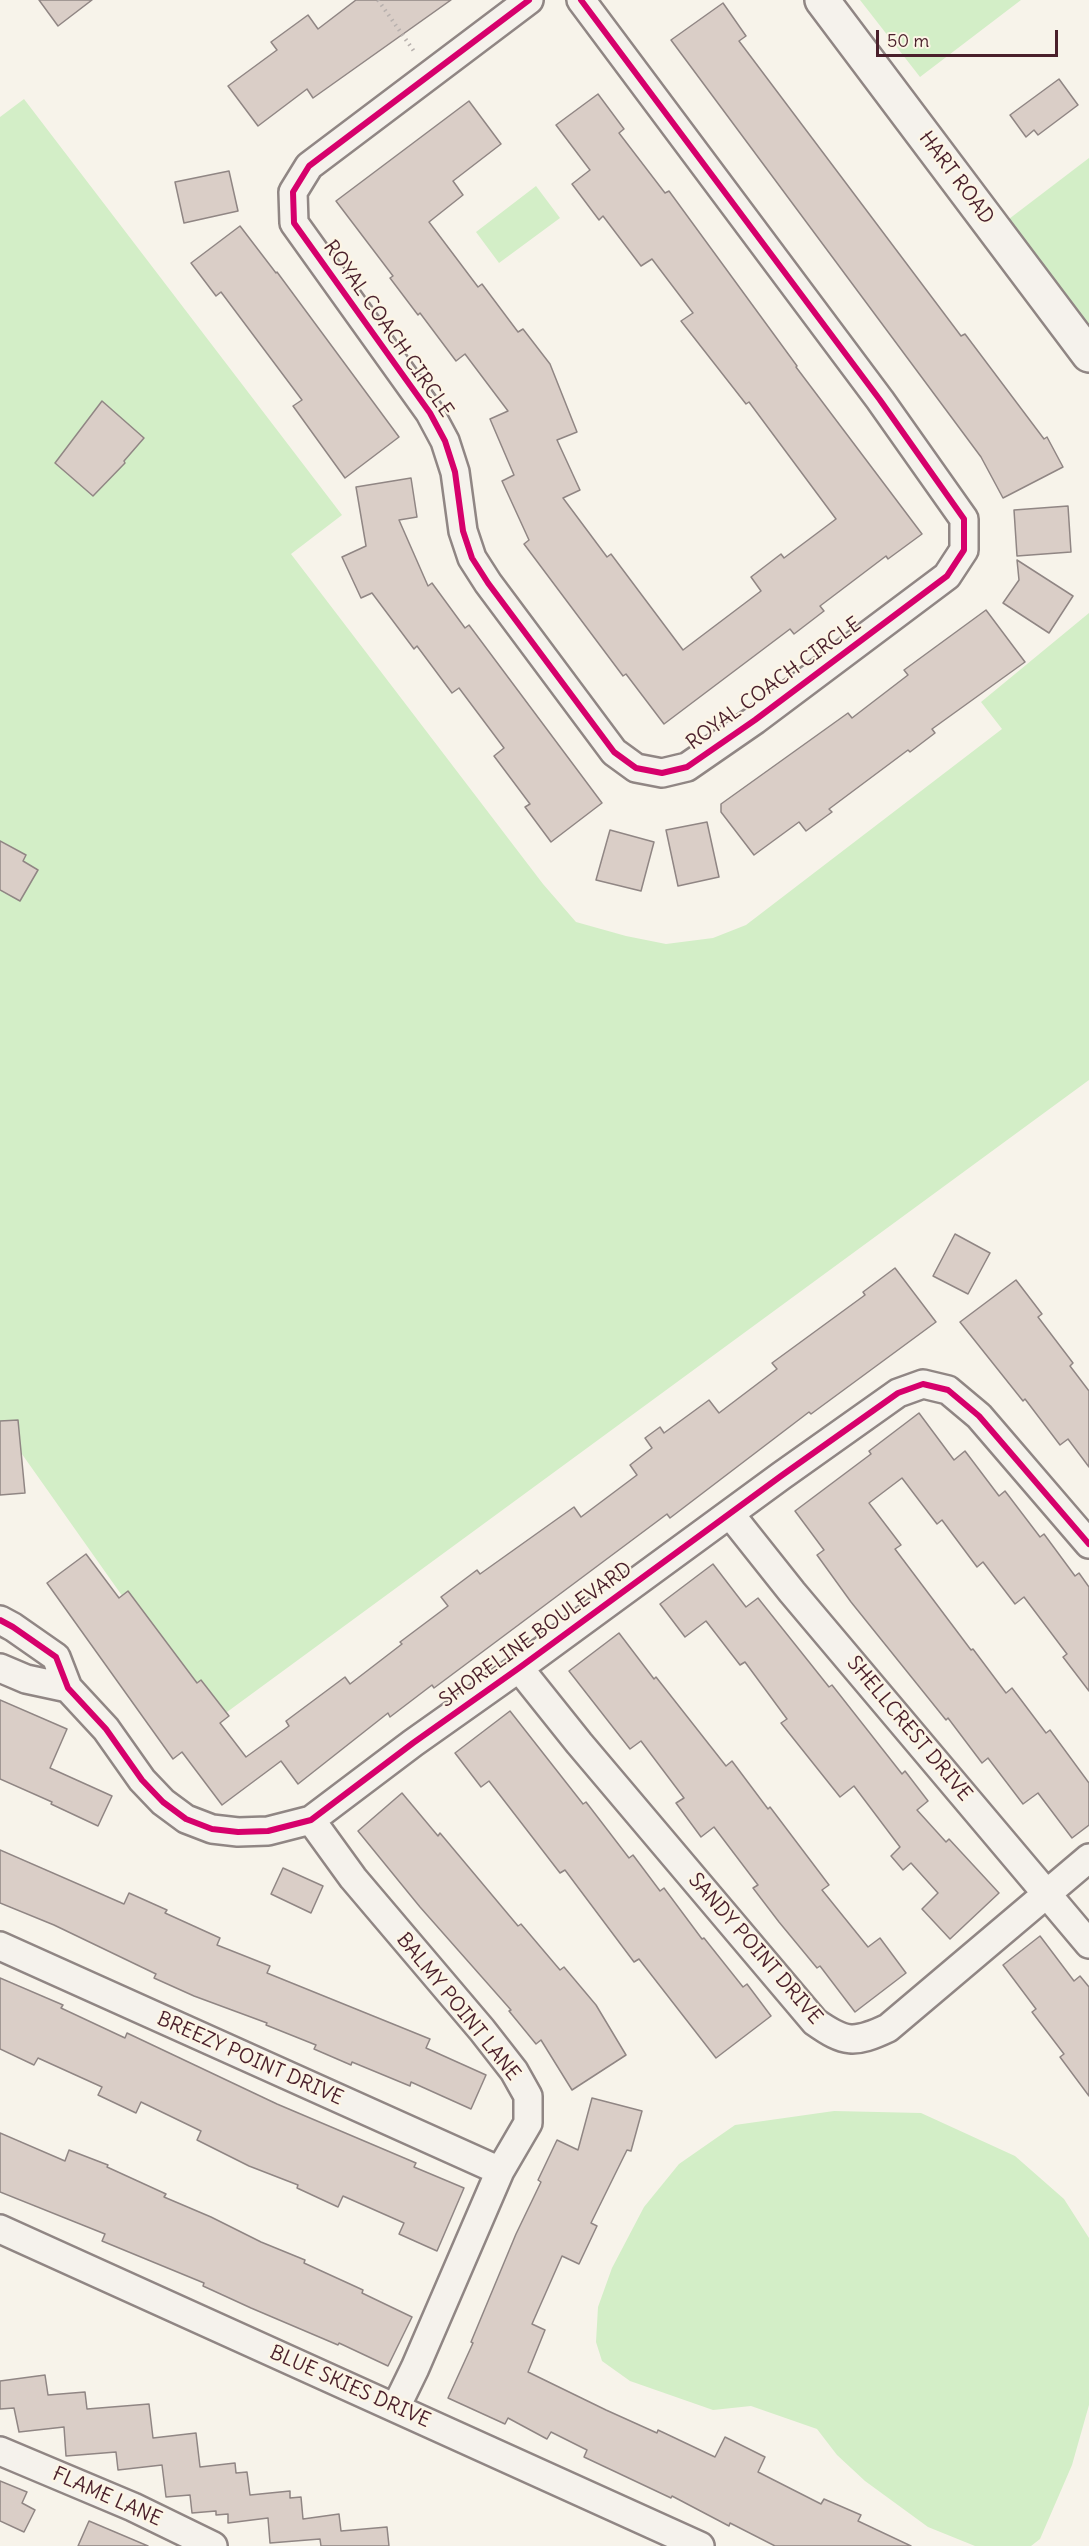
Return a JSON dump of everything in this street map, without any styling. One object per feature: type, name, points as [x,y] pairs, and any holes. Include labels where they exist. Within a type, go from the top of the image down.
[{"type":"street","name":"ROYAL COACH CIRCLE","points":[[529,0],[309,166],[293,192],[294,223],[430,413],[445,441],[455,472],[463,531],[472,558],[488,583],[614,752],[636,768],[662,773],[687,767],[755,720],[946,576],[964,550],[964,519],[880,400],[581,0]]},
{"type":"street","name":"HART ROAD","points":[[822,0],[1089,355]]},
{"type":"street","name":"SHORELINE BOULEVARD","points":[[0,1620],[56,1657],[69,1688],[106,1730],[142,1780],[163,1802],[186,1820],[212,1829],[238,1832],[268,1831],[311,1820],[413,1743],[898,1394],[923,1384],[948,1390],[979,1416],[1087,1539]]},
{"type":"street","name":"SHELLCREST DRIVE","points":[[730,1514],[792,1592],[1089,1944]]},
{"type":"street","points":[[0,1668],[26,1679],[69,1688]]},
{"type":"street","name":"SANDY POINT DRIVE","points":[[519,1668],[586,1752],[815,2022],[836,2037],[862,2040],[888,2028],[1089,1858]]},
{"type":"street","name":"BALMY POINT LANE","points":[[311,1820],[353,1878],[482,2030],[514,2071],[528,2097],[528,2123],[500,2171],[396,2407]]},
{"type":"street","name":"BREEZY POINT DRIVE","points":[[0,1946],[500,2171]]},
{"type":"street","name":"BLUE SKIES DRIVE","points":[[0,2229],[700,2546]]},
{"type":"street","name":"FLAME LANE","points":[[0,2451],[133,2507],[209,2545]]},
{"type":"path","points":[[378,0],[430,74]]},
{"type":"green space","points":[[860,0],[1021,0],[920,77]]},
{"type":"green space","points":[[24,99],[342,515],[291,554],[543,884],[576,922],[666,944],[713,938],[746,925],[1002,729],[981,702],[1089,613],[1089,1080],[212,1723],[0,1423],[0,117]]},
{"type":"green space","points":[[1089,158],[1089,334],[1005,222]]},
{"type":"green space","points":[[536,186],[560,218],[499,263],[476,232]]},
{"type":"green space","points":[[834,2111],[921,2113],[1015,2156],[1064,2199],[1089,2238],[1089,2405],[1072,2465],[1040,2539],[1031,2546],[975,2546],[928,2527],[865,2481],[837,2455],[817,2429],[751,2406],[713,2410],[630,2381],[602,2361],[596,2342],[598,2307],[612,2268],[644,2207],[679,2164],[735,2125]]},
{"type":"building","points":[[39,0],[92,0],[58,26]]},
{"type":"building","points":[[356,0],[451,0],[313,98],[307,89],[258,126],[228,86],[277,50],[271,42],[308,15],[318,29]]},
{"type":"building","points":[[723,3],[746,36],[739,41],[961,336],[965,334],[1044,439],[1047,437],[1063,467],[1003,498],[981,457],[671,40]]},
{"type":"building","points":[[1059,79],[1078,105],[1038,135],[1034,130],[1026,137],[1010,115]]},
{"type":"building","points":[[598,94],[624,129],[619,133],[665,193],[669,191],[796,367],[922,534],[888,559],[886,556],[820,606],[824,611],[794,634],[790,629],[664,724],[626,674],[623,676],[524,544],[529,540],[502,481],[514,475],[490,419],[508,411],[465,354],[456,361],[420,313],[418,315],[390,278],[393,276],[336,201],[469,101],[501,144],[453,181],[463,195],[429,222],[478,287],[482,284],[518,332],[523,329],[550,364],[577,432],[557,440],[580,490],[563,498],[607,557],[611,554],[683,650],[761,591],[751,577],[781,554],[784,558],[836,519],[749,402],[746,404],[681,321],[693,313],[652,259],[641,266],[603,216],[599,220],[572,184],[590,170],[556,125]]},
{"type":"building","points":[[229,171],[238,211],[184,223],[175,182]]},
{"type":"building","points":[[240,226],[277,272],[399,437],[345,478],[293,406],[302,400],[221,292],[216,296],[191,263]]},
{"type":"building","points":[[102,401],[144,438],[124,461],[125,463],[93,496],[55,463]]},
{"type":"building","points":[[411,478],[417,517],[399,520],[428,586],[432,583],[465,628],[469,625],[602,803],[551,842],[525,807],[530,804],[494,756],[504,748],[459,688],[452,693],[417,646],[414,649],[372,593],[361,598],[342,557],[366,546],[356,487]]},
{"type":"building","points":[[1068,506],[1071,552],[1017,556],[1014,510]]},
{"type":"building","points":[[1017,560],[1073,596],[1049,633],[1003,603],[1019,580]]},
{"type":"building","points":[[986,610],[1025,662],[932,729],[935,733],[910,752],[908,750],[829,809],[832,812],[806,831],[799,822],[754,855],[721,812],[721,804],[848,713],[852,718],[908,675],[904,670]]},
{"type":"building","points":[[707,822],[719,877],[678,886],[666,830]]},
{"type":"building","points":[[610,830],[654,842],[641,891],[596,880]]},
{"type":"building","points":[[0,841],[26,855],[23,861],[38,870],[20,901],[0,890]]},
{"type":"building","points":[[955,1234],[990,1253],[968,1294],[933,1276]]},
{"type":"building","points":[[895,1268],[936,1322],[811,1414],[809,1412],[670,1518],[667,1514],[434,1688],[432,1685],[390,1717],[388,1713],[298,1784],[281,1761],[222,1805],[182,1752],[173,1759],[47,1583],[86,1554],[119,1598],[128,1591],[197,1683],[201,1680],[229,1716],[220,1723],[246,1757],[289,1726],[286,1721],[345,1677],[350,1684],[402,1644],[400,1642],[448,1606],[441,1597],[477,1570],[480,1574],[574,1507],[581,1517],[637,1475],[630,1465],[652,1448],[645,1438],[660,1427],[664,1433],[709,1400],[719,1413],[777,1369],[772,1363],[865,1295],[863,1292]]},
{"type":"building","points":[[1016,1280],[1042,1314],[1038,1317],[1073,1363],[1070,1366],[1089,1391],[1089,1467],[1068,1439],[1060,1445],[1025,1399],[1023,1401],[960,1322]]},
{"type":"building","points":[[919,1413],[954,1460],[965,1451],[999,1496],[1005,1491],[1040,1537],[1044,1534],[1075,1576],[1079,1573],[1089,1587],[1089,1691],[1063,1657],[1067,1654],[1024,1597],[1015,1604],[983,1562],[977,1567],[942,1520],[937,1524],[902,1478],[869,1503],[901,1545],[895,1549],[971,1650],[973,1649],[1006,1693],[1012,1688],[1046,1733],[1050,1730],[1089,1783],[1089,1825],[1072,1838],[1038,1793],[1023,1804],[988,1758],[982,1763],[948,1718],[946,1720],[851,1602],[817,1555],[824,1550],[795,1511],[871,1454],[869,1451]]},
{"type":"building","points":[[18,1420],[25,1493],[0,1495],[0,1421]]},
{"type":"building","points":[[713,1564],[746,1607],[758,1598],[829,1687],[832,1685],[902,1774],[905,1771],[928,1801],[917,1810],[946,1842],[949,1839],[999,1893],[950,1939],[922,1909],[938,1893],[911,1863],[903,1870],[891,1856],[900,1847],[854,1786],[840,1797],[781,1723],[787,1719],[745,1662],[740,1665],[706,1621],[685,1637],[660,1604]]},
{"type":"building","points":[[619,1633],[726,1766],[732,1761],[768,1809],[770,1807],[829,1885],[822,1890],[868,1947],[880,1938],[906,1973],[855,2012],[820,1966],[817,1968],[753,1888],[758,1885],[714,1827],[701,1837],[676,1803],[684,1798],[641,1741],[630,1749],[569,1671]]},
{"type":"building","points":[[0,1700],[67,1729],[50,1768],[112,1796],[98,1826],[0,1779]]},
{"type":"building","points":[[510,1711],[583,1804],[586,1802],[629,1858],[633,1855],[660,1891],[664,1888],[702,1939],[704,1938],[743,1987],[747,1984],[771,2016],[716,2058],[639,1959],[634,1962],[565,1870],[560,1873],[489,1781],[481,1787],[455,1753]]},
{"type":"building","points":[[402,1793],[438,1836],[440,1833],[518,1926],[521,1924],[560,1970],[564,1967],[596,2005],[626,2055],[572,2090],[541,2040],[536,2044],[509,2011],[511,2010],[420,1907],[358,1831]]},
{"type":"building","points":[[0,1850],[124,1904],[129,1893],[167,1910],[165,1913],[220,1938],[217,1945],[270,1966],[267,1973],[430,2039],[426,2048],[486,2075],[471,2109],[411,2082],[410,2086],[314,2049],[316,2045],[266,2025],[267,2023],[194,1996],[154,1978],[156,1974],[54,1925],[0,1903]]},
{"type":"building","points":[[283,1868],[323,1886],[311,1913],[271,1894]]},
{"type":"building","points":[[1040,1936],[1074,1981],[1080,1976],[1089,1987],[1089,2096],[1060,2057],[1064,2054],[1032,2012],[1036,2009],[1003,1965]]},
{"type":"building","points":[[0,1978],[63,2005],[61,2008],[125,2038],[127,2033],[277,2104],[416,2163],[414,2167],[464,2188],[437,2251],[399,2234],[404,2223],[343,2196],[338,2207],[297,2188],[298,2185],[249,2166],[197,2140],[201,2131],[141,2102],[136,2113],[98,2095],[102,2087],[38,2058],[34,2065],[0,2049]]},
{"type":"building","points":[[592,2098],[642,2111],[631,2151],[627,2150],[591,2223],[597,2226],[579,2264],[562,2256],[532,2324],[545,2330],[528,2372],[606,2410],[657,2433],[658,2430],[715,2457],[725,2437],[765,2457],[758,2472],[821,2504],[824,2499],[861,2515],[858,2521],[911,2546],[775,2546],[730,2523],[729,2526],[672,2496],[671,2498],[584,2457],[587,2450],[551,2432],[547,2439],[508,2418],[505,2424],[448,2398],[473,2343],[471,2342],[516,2234],[541,2182],[538,2180],[557,2140],[578,2150]]},
{"type":"building","points":[[0,2133],[65,2161],[69,2150],[108,2165],[107,2167],[166,2194],[164,2197],[305,2260],[304,2263],[363,2290],[362,2293],[412,2317],[388,2366],[339,2343],[338,2345],[251,2308],[203,2286],[204,2283],[102,2241],[105,2234],[0,2192]]},
{"type":"building","points":[[45,2375],[48,2395],[85,2392],[87,2409],[149,2404],[153,2438],[196,2433],[200,2467],[235,2463],[236,2473],[247,2472],[250,2495],[290,2491],[290,2498],[301,2497],[303,2519],[339,2514],[341,2531],[387,2527],[389,2546],[321,2546],[320,2539],[270,2543],[268,2518],[228,2523],[228,2514],[216,2515],[216,2511],[192,2513],[190,2495],[166,2497],[162,2465],[118,2470],[116,2452],[66,2456],[64,2427],[19,2432],[14,2408],[0,2409],[0,2381]]},
{"type":"building","points":[[0,2481],[27,2492],[22,2503],[35,2510],[24,2532],[0,2521]]},
{"type":"building","points":[[89,2521],[148,2546],[78,2546]]},
{"type":"cycle path","points":[[529,0],[309,166],[293,192],[294,223],[430,413],[445,441],[455,472],[463,531],[472,558],[488,583],[614,752],[636,768],[662,773],[687,767],[755,720],[947,576],[964,550],[964,519],[880,400],[581,0]]},
{"type":"cycle path","points":[[0,1620],[56,1657],[68,1688],[106,1729],[142,1780],[163,1802],[186,1819],[212,1829],[238,1832],[268,1831],[311,1820],[413,1743],[781,1476],[898,1393],[923,1384],[948,1390],[979,1416],[1089,1544]]}]
